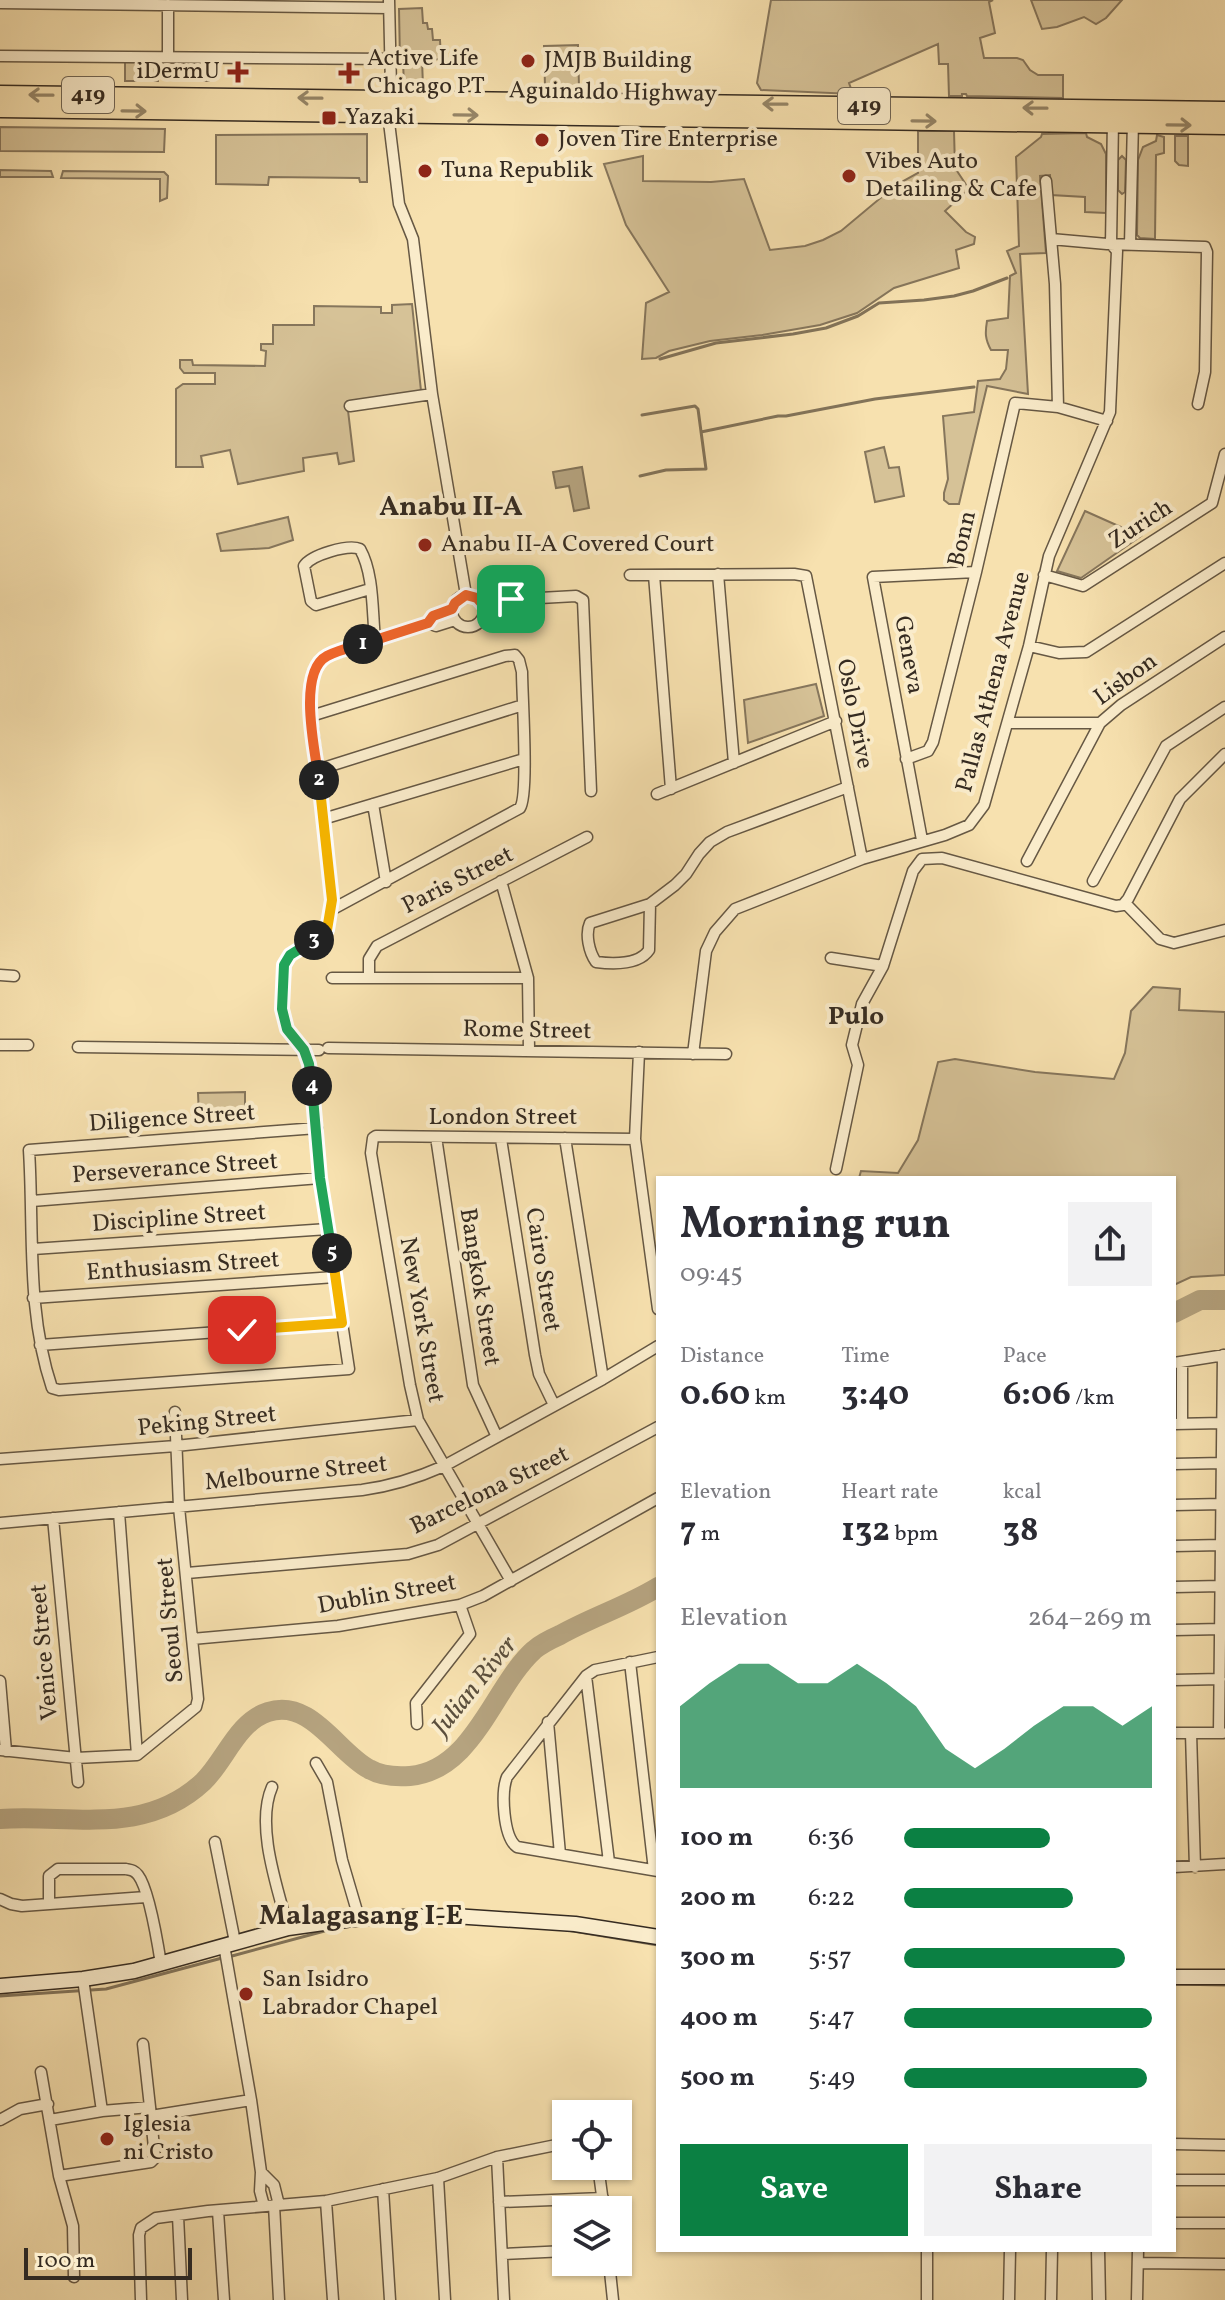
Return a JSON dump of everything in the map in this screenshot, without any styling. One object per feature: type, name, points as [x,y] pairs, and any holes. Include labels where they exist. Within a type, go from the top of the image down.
[{"type":"highway","name":"Aguinaldo Highway","points":[[0,94],[388,107]]},
{"type":"highway","name":"Aguinaldo Highway","points":[[0,109],[388,107],[1113,116],[1225,110]]},
{"type":"highway","name":"Aguinaldo Highway","points":[[1133,116],[1225,126]]},
{"type":"main road","points":[[0,1986],[83,1979],[161,1964],[288,1928],[359,1918],[454,1916],[575,1924],[656,1937]]},
{"type":"main road","points":[[1176,1977],[1225,1977]]},
{"type":"street","points":[[0,3],[389,4],[391,87],[388,107],[400,209],[413,239],[432,394],[466,595]]},
{"type":"street","points":[[168,5],[168,57]]},
{"type":"street","points":[[0,56],[390,59]]},
{"type":"street","name":"Pallas Athena Avenue","points":[[693,1054],[706,951],[715,932],[735,909],[862,859],[969,825],[984,805],[1029,646],[1049,556],[1107,421],[1112,402],[1113,116]]},
{"type":"street","points":[[1130,244],[1133,116]]},
{"type":"street","points":[[1046,181],[1055,284],[1058,407]]},
{"type":"street","points":[[1051,239],[1114,247],[1130,244],[1201,245],[1206,249],[1205,372],[1198,404]]},
{"type":"street","points":[[350,406],[432,394]]},
{"type":"street","name":"Bonn","points":[[906,759],[931,748],[1015,403],[1058,407],[1107,421]]},
{"type":"street","name":"Zurich","points":[[1044,575],[1083,586],[1212,503],[1225,454]]},
{"type":"street","points":[[370,589],[316,605],[311,601],[304,566],[310,559],[355,546],[360,549],[365,557],[370,589],[375,639]]},
{"type":"street","points":[[1029,646],[1059,653],[1086,652],[1225,563]]},
{"type":"street","name":"Geneva","points":[[922,840],[873,577],[976,572]]},
{"type":"street","points":[[630,575],[718,574],[734,763]]},
{"type":"street","name":"Oslo Drive","points":[[718,574],[806,576],[862,859]]},
{"type":"street","points":[[654,575],[671,789]]},
{"type":"street","points":[[466,595],[477,598],[484,606],[483,617],[476,625],[465,627],[454,615],[455,603],[466,595]]},
{"type":"street","points":[[484,606],[511,599],[576,596],[583,600],[591,791]]},
{"type":"street","points":[[32,1201],[33,1298],[40,1345],[52,1388],[59,1390],[349,1369],[320,1178],[311,1072],[304,1050],[287,1029],[282,1009],[284,965],[290,955],[327,930],[332,900],[311,716],[311,681],[316,666],[326,656],[428,623],[433,616],[454,615]]},
{"type":"street","name":"Lisbon","points":[[1027,861],[1100,723],[1121,705],[1225,637]]},
{"type":"street","points":[[311,716],[505,656],[515,655],[522,672],[524,759],[523,803],[520,808],[331,910]]},
{"type":"street","points":[[317,770],[523,705]]},
{"type":"street","points":[[1093,881],[1166,746],[1225,707]]},
{"type":"street","points":[[657,794],[836,721]]},
{"type":"street","points":[[1008,723],[1100,723]]},
{"type":"street","points":[[1126,904],[1180,799],[1225,754]]},
{"type":"street","points":[[323,819],[524,759]]},
{"type":"street","points":[[650,904],[647,955],[636,960],[596,962],[591,954],[587,932],[590,923],[650,904],[686,874],[710,842],[727,832],[848,787]]},
{"type":"street","points":[[373,804],[386,882]]},
{"type":"street","name":"Paris Street","points":[[369,978],[369,959],[377,946],[587,837]]},
{"type":"street","points":[[836,1169],[858,1065],[852,1045],[862,1004],[883,966],[913,871],[922,859],[942,858],[1116,906],[1126,904]]},
{"type":"street","points":[[501,881],[528,978],[529,1050]]},
{"type":"street","points":[[1126,904],[1160,939],[1174,943],[1225,930]]},
{"type":"street","points":[[831,958],[883,966]]},
{"type":"street","points":[[0,975],[14,976]]},
{"type":"street","points":[[332,978],[528,978]]},
{"type":"street","points":[[0,1045],[28,1045]]},
{"type":"street","name":"Rome Street","points":[[78,1047],[726,1054]]},
{"type":"street","points":[[639,1052],[635,1139],[656,1294]]},
{"type":"street","name":"Diligence Street","points":[[32,1201],[29,1150],[317,1128]]},
{"type":"street","name":"Bangkok Street","points":[[436,1137],[473,1385],[497,1437]]},
{"type":"street","name":"London Street","points":[[373,1138],[635,1139]]},
{"type":"street","name":"New York Street","points":[[373,1138],[371,1153],[418,1420],[511,1581]]},
{"type":"street","points":[[565,1138],[603,1379]]},
{"type":"street","name":"Cairo Street","points":[[501,1139],[535,1355],[539,1374],[554,1405]]},
{"type":"street","name":"Perseverance Street","points":[[32,1201],[320,1178]]},
{"type":"street","name":"Discipline Street","points":[[33,1249],[328,1229]]},
{"type":"street","name":"Enthusiasm Street","points":[[33,1298],[335,1277]]},
{"type":"street","points":[[40,1345],[342,1323]]},
{"type":"street","name":"Melbourne Street","points":[[0,1523],[383,1487],[418,1478],[656,1347]]},
{"type":"street","points":[[1176,1733],[1222,1732],[1224,1355],[1178,1363],[1178,1424],[1222,1423]]},
{"type":"street","name":"Seoul Street","points":[[137,1755],[196,1707],[198,1699],[179,1507],[175,1412]]},
{"type":"street","name":"Peking Street","points":[[0,1459],[176,1446],[418,1420]]},
{"type":"street","name":"Barcelona Street","points":[[187,1573],[408,1554],[438,1545],[656,1428]]},
{"type":"street","points":[[1176,1464],[1222,1463]]},
{"type":"street","name":"Dublin Street","points":[[192,1639],[338,1626],[460,1605],[511,1581],[656,1499]]},
{"type":"street","points":[[1176,1505],[1222,1504]]},
{"type":"street","points":[[0,1681],[3,1750],[76,1758],[137,1755],[119,1512]]},
{"type":"street","name":"Venice Street","points":[[53,1518],[78,1782]]},
{"type":"street","points":[[1176,1546],[1221,1545]]},
{"type":"street","points":[[1176,1587],[1221,1586]]},
{"type":"street","points":[[417,1724],[416,1703],[470,1634],[460,1605]]},
{"type":"street","points":[[1176,1630],[1221,1629]]},
{"type":"street","points":[[630,1662],[656,1870],[517,1847],[508,1835],[503,1790],[505,1782],[548,1722],[586,1676],[595,1670],[630,1662],[656,1657]]},
{"type":"street","points":[[586,1676],[609,1862]]},
{"type":"street","points":[[1176,1680],[1220,1679]]},
{"type":"street","points":[[548,1722],[560,1854]]},
{"type":"street","points":[[1191,1733],[1195,1867]]},
{"type":"street","points":[[316,1763],[327,1782],[342,1860],[359,1918]]},
{"type":"street","points":[[272,1787],[266,1809],[267,1834],[288,1928]]},
{"type":"street","points":[[215,1842],[261,2172],[274,2185],[272,2205],[279,2300]]},
{"type":"street","points":[[1176,1867],[1225,1864]]},
{"type":"street","points":[[49,1904],[49,1876],[58,1869],[132,1871],[137,1875],[146,1897],[161,1964]]},
{"type":"street","points":[[0,1899],[16,1905],[146,1897]]},
{"type":"street","points":[[83,1979],[102,2111]]},
{"type":"street","points":[[59,2176],[151,2162],[155,2158],[143,2044]]},
{"type":"street","points":[[41,2072],[59,2176],[73,2226],[74,2277]]},
{"type":"street","points":[[50,2120],[102,2111],[151,2112],[251,2100]]},
{"type":"street","points":[[0,2120],[20,2109],[48,2104]]},
{"type":"street","points":[[1176,2144],[1225,2145]]},
{"type":"street","points":[[141,2300],[139,2235],[141,2228],[156,2218],[326,2201],[438,2178],[497,2157],[552,2146]]},
{"type":"street","points":[[497,2157],[504,2300]]},
{"type":"street","points":[[438,2178],[445,2300]]},
{"type":"street","points":[[1176,2180],[1225,2180]]},
{"type":"street","points":[[383,2189],[390,2300]]},
{"type":"street","points":[[499,2202],[552,2200]]},
{"type":"street","points":[[326,2201],[333,2300]]},
{"type":"street","points":[[218,2211],[224,2300]]},
{"type":"street","points":[[178,2216],[182,2300]]},
{"type":"street","points":[[1176,2223],[1225,2223]]},
{"type":"street","points":[[503,2254],[552,2252]]},
{"type":"street","points":[[927,2252],[927,2300]]},
{"type":"street","points":[[1009,2300],[1010,2252]]},
{"type":"street","points":[[1051,2300],[1052,2252]]},
{"type":"street","points":[[1098,2252],[1099,2300]]},
{"type":"street","points":[[1137,2300],[1138,2252]]},
{"type":"street","points":[[1138,2263],[1225,2264]]},
{"type":"street","points":[[610,2276],[613,2300]]},
{"type":"shaded area","points":[[771,0],[993,0],[989,2],[995,33],[980,38],[984,58],[1017,58],[1038,75],[1063,75],[1063,98],[949,96],[948,64],[939,64],[938,44],[849,83],[853,94],[761,90],[757,83]]},
{"type":"shaded area","points":[[1031,0],[1122,0],[1096,24],[1084,17],[1042,29]]},
{"type":"shaded area","points":[[422,8],[423,23],[432,29],[433,40],[440,40],[441,59],[422,60],[423,86],[404,86],[399,9]]},
{"type":"shaded area","points":[[578,45],[579,88],[545,87],[544,46]]},
{"type":"shaded area","points":[[125,60],[158,60],[158,81],[125,81]]},
{"type":"shaded area","points":[[192,61],[209,61],[209,81],[192,81]]},
{"type":"shaded area","points":[[0,127],[165,129],[164,152],[0,151]]},
{"type":"shaded area","points":[[918,131],[954,131],[955,168],[969,189],[945,211],[975,237],[974,244],[956,250],[959,268],[894,288],[857,313],[820,325],[710,341],[669,351],[656,358],[642,359],[646,303],[669,292],[626,225],[604,164],[643,156],[643,181],[744,179],[770,250],[805,246],[841,231],[896,185],[918,173]]},
{"type":"shaded area","points":[[1086,133],[1087,137],[1101,144],[1106,154],[1106,213],[1085,212],[1085,197],[1051,195],[1050,175],[1040,176],[1046,253],[1020,254],[1028,394],[987,386],[959,504],[949,504],[944,500],[948,479],[943,416],[974,412],[978,381],[1000,379],[1006,369],[1008,350],[991,350],[986,329],[987,321],[1008,318],[1010,276],[1016,273],[1007,251],[1019,246],[1016,157],[1042,134]]},
{"type":"shaded area","points":[[367,134],[367,182],[360,182],[359,178],[269,177],[268,185],[216,184],[216,135]]},
{"type":"shaded area","points":[[1157,135],[1164,137],[1164,153],[1156,155],[1155,239],[1140,238],[1137,235],[1138,160],[1143,147],[1156,141]]},
{"type":"shaded area","points":[[1175,136],[1188,136],[1188,166],[1175,161]]},
{"type":"shaded area","points":[[1122,156],[1126,160],[1125,192],[1122,194],[1118,190],[1118,160]]},
{"type":"shaded area","points":[[0,170],[51,171],[53,177],[0,177]]},
{"type":"shaded area","points":[[63,171],[164,172],[168,176],[167,198],[160,201],[160,179],[61,178]]},
{"type":"shaded area","points":[[412,304],[421,391],[347,402],[354,461],[339,464],[337,453],[303,458],[304,471],[238,484],[230,450],[201,456],[203,467],[176,467],[176,389],[183,384],[215,384],[215,373],[184,373],[180,360],[192,360],[193,365],[265,366],[266,351],[261,350],[261,344],[273,344],[273,325],[314,325],[314,306],[381,307],[381,313],[392,313],[392,305]]},
{"type":"shaded area","points":[[884,447],[889,468],[899,467],[904,496],[875,502],[865,452]]},
{"type":"shaded area","points":[[582,467],[589,508],[574,511],[569,486],[556,488],[553,472]]},
{"type":"shaded area","points":[[1085,511],[1141,536],[1081,578],[1057,571]]},
{"type":"shaded area","points":[[288,517],[293,540],[269,548],[221,551],[217,534]]},
{"type":"shaded area","points":[[816,684],[824,716],[748,743],[744,700]]},
{"type":"shaded area","points":[[1153,987],[1180,989],[1179,1010],[1225,1012],[1225,1275],[1191,1277],[1176,1284],[1176,1176],[860,1176],[861,1171],[898,1173],[918,1140],[938,1062],[955,1059],[1035,1072],[1114,1079],[1125,1053],[1131,1011]]},
{"type":"shaded area","points":[[245,1092],[245,1115],[199,1116],[198,1093]]},
{"type":"waterway","points":[[660,359],[716,343],[826,328],[858,316],[879,303],[954,296],[1007,278]]},
{"type":"waterway","points":[[701,432],[875,399],[974,387]]},
{"type":"waterway","points":[[640,476],[666,470],[706,469],[698,409],[695,406],[642,415]]},
{"type":"waterway","name":"Julian River","points":[[1176,1312],[1200,1300],[1225,1300]]},
{"type":"waterway","name":"Julian River","points":[[0,1819],[106,1819],[132,1817],[156,1810],[180,1799],[203,1782],[248,1724],[268,1712],[283,1710],[310,1719],[357,1761],[374,1771],[389,1776],[410,1776],[432,1770],[451,1759],[467,1743],[506,1684],[534,1650],[656,1588]]},
{"type":"waterway","points":[[344,1927],[368,1925]]},
{"type":"waterway","points":[[232,1956],[332,1929]]},
{"type":"waterway","points":[[567,1930],[656,1945]]},
{"type":"waterway","points":[[0,1996],[106,1989],[222,1958]]},
{"type":"waterway","points":[[1176,1984],[1225,1985]]},
{"type":"place","name":"JMJB Building","points":[[528,61]]},
{"type":"place","name":"iDermU","points":[[238,72]]},
{"type":"place","name":"Active Life Chicago PT","points":[[349,73]]},
{"type":"place","name":"Yazaki","points":[[329,118]]},
{"type":"place","name":"Joven Tire Enterprise","points":[[542,140]]},
{"type":"place","name":"Tuna Republik","points":[[425,171]]},
{"type":"place","name":"Vibes Auto Detailing & Cafe","points":[[849,176]]},
{"type":"place","name":"Anabu II-A Covered Court","points":[[425,545]]},
{"type":"place","name":"San Isidro Labrador Chapel","points":[[246,1994]]},
{"type":"place","name":"Iglesia ni Cristo","points":[[107,2139]]},
{"type":"district","name":"Anabu II-A","points":[[451,507]]},
{"type":"district","name":"Pulo","points":[[856,1017]]},
{"type":"district","name":"Malagasang I-E","points":[[361,1916]]},
{"type":"route","points":[[242,1330],[342,1323],[320,1178],[311,1072],[304,1050],[287,1029],[282,1009],[284,965],[290,955],[327,930],[330,922],[332,900],[310,705],[311,681],[316,666],[326,656],[428,623],[433,616],[452,609],[466,595],[477,598],[484,606],[511,599]]}]
